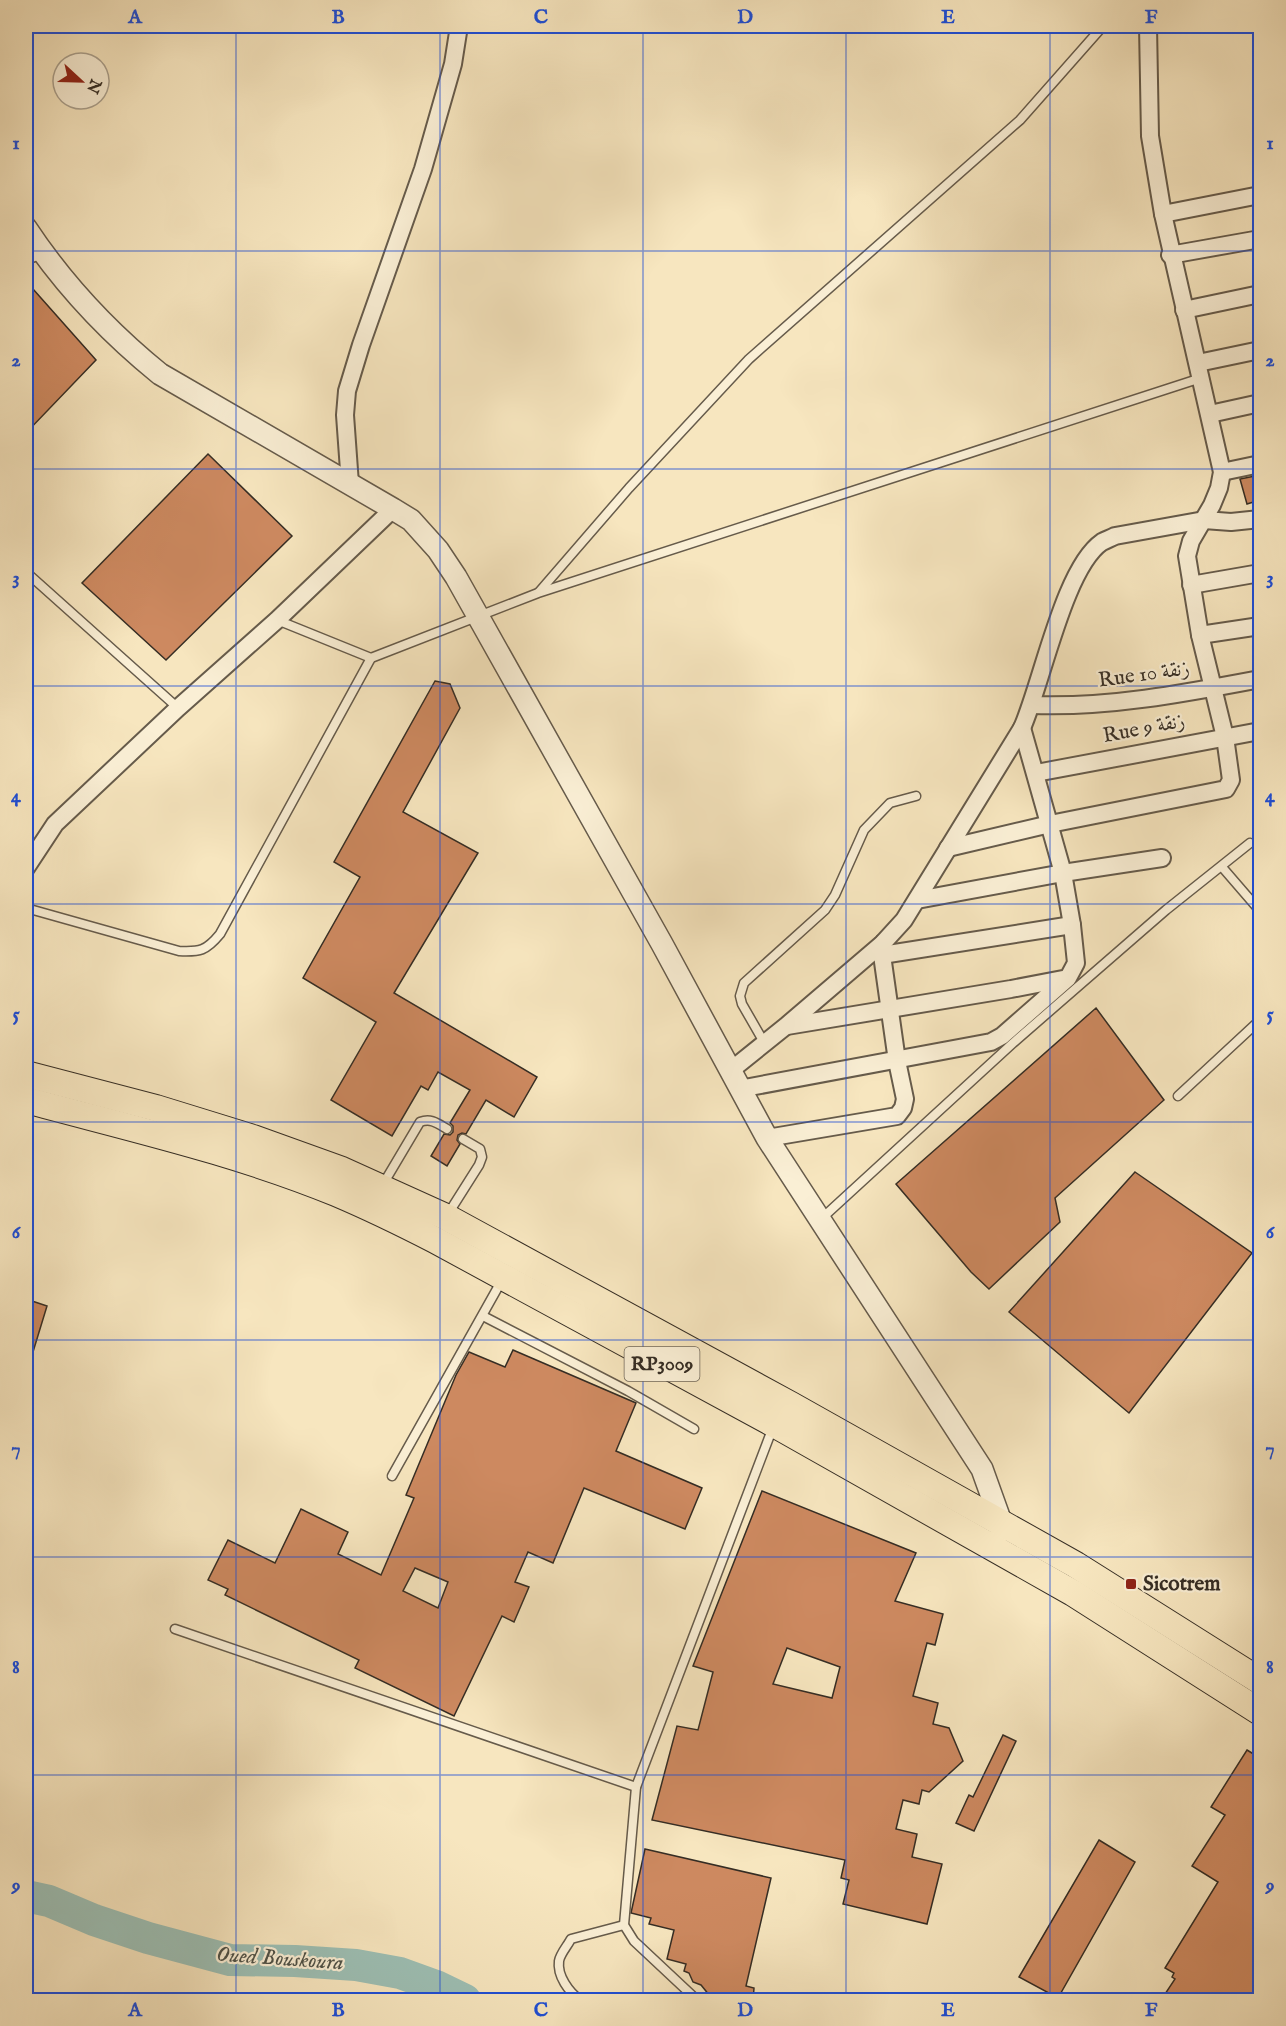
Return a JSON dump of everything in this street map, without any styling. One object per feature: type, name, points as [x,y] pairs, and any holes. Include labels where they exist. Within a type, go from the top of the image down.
[{"type":"main road","name":"RP3009","points":[[26,1074],[156,1108],[253,1138],[342,1170],[446,1217],[1087,1571],[1260,1681]]},
{"type":"main road","name":"RP3009","points":[[26,1100],[248,1161],[335,1192],[416,1230],[774,1424],[1073,1593],[1260,1712]]},
{"type":"street","points":[[350,484],[345,414],[346,391],[423,169],[453,64],[459,26]]},
{"type":"street","points":[[948,848],[1050,824],[1226,789],[1231,780],[1225,737],[1211,688],[1200,635],[1187,556],[1191,541],[1219,488],[1222,471],[1162,214],[1150,136],[1148,26]]},
{"type":"street","points":[[1162,214],[1260,195]]},
{"type":"street","points":[[26,228],[34,257],[63,281],[126,346],[160,374],[411,520],[438,550],[480,616],[767,1138],[982,1469],[1001,1522],[1002,1553]]},
{"type":"street","points":[[1170,255],[1260,239]]},
{"type":"street","points":[[1184,310],[1260,294]]},
{"type":"street","points":[[1200,370],[1260,350]]},
{"type":"street","points":[[1209,414],[1260,403]]},
{"type":"street","points":[[1222,471],[1260,464]]},
{"type":"street","points":[[26,868],[55,824],[178,708],[277,620],[393,509]]},
{"type":"street","points":[[734,1080],[765,1044],[882,949],[904,920],[1022,728],[1032,705],[1057,622],[1087,558],[1101,543],[1115,536],[1204,520],[1231,522],[1260,519]]},
{"type":"street","points":[[1191,585],[1260,573]]},
{"type":"street","points":[[1200,635],[1260,626]]},
{"type":"street","name":"Rue 10 زنقة","points":[[1032,705],[1099,705],[1260,679]]},
{"type":"street","points":[[734,1080],[897,1061],[991,1042],[1002,1036],[1068,978],[1076,963],[1063,873],[1022,728]]},
{"type":"street","name":"Rue 9 زنقة","points":[[1036,772],[1260,731]]},
{"type":"street","points":[[917,900],[1063,873],[1162,858]]},
{"type":"street","points":[[882,949],[1072,926]]},
{"type":"street","points":[[767,1138],[897,1116],[903,1108],[905,1099],[897,1061],[882,949]]},
{"type":"street","points":[[786,1026],[1068,978]]},
{"type":"lane","points":[[538,593],[629,488],[749,359],[1020,120],[1103,26]]},
{"type":"lane","points":[[26,908],[179,951],[198,952],[210,946],[220,934],[371,658],[538,593],[1200,370]]},
{"type":"lane","points":[[26,573],[178,708]]},
{"type":"lane","points":[[277,620],[371,658]]},
{"type":"lane","points":[[765,1044],[742,1004],[740,996],[744,983],[825,910],[836,895],[864,830],[890,803],[916,796]]},
{"type":"lane","points":[[819,1220],[1013,1043],[1166,910],[1250,843]]},
{"type":"lane","points":[[1222,867],[1260,911]]},
{"type":"lane","points":[[1178,1096],[1260,1020]]},
{"type":"lane","points":[[381,1187],[420,1122],[427,1119],[433,1120],[447,1129]]},
{"type":"lane","points":[[446,1217],[479,1166],[482,1157],[480,1149],[463,1139]]},
{"type":"lane","points":[[392,1476],[503,1277]]},
{"type":"lane","points":[[483,1316],[628,1391],[694,1429]]},
{"type":"lane","points":[[697,2001],[634,1941],[624,1925],[636,1787],[774,1424]]},
{"type":"lane","points":[[175,1629],[636,1787]]},
{"type":"lane","points":[[580,2001],[570,1994],[561,1974],[559,1960],[572,1939],[624,1925]]},
{"type":"building","points":[[33,289],[96,360],[26,433],[26,296]]},
{"type":"building","points":[[208,454],[292,536],[166,660],[82,583]]},
{"type":"building","points":[[1260,475],[1260,500],[1247,504],[1240,479]]},
{"type":"building","points":[[435,681],[450,684],[460,708],[403,812],[478,853],[394,993],[537,1077],[514,1117],[486,1100],[466,1134],[458,1135],[457,1140],[460,1144],[447,1166],[431,1156],[444,1134],[450,1135],[453,1132],[453,1126],[450,1123],[470,1090],[438,1072],[428,1090],[421,1086],[392,1136],[331,1100],[376,1022],[303,978],[360,877],[334,862]]},
{"type":"building","points":[[1096,1008],[1164,1100],[1055,1198],[1060,1222],[989,1289],[971,1272],[896,1184]]},
{"type":"building","points":[[1135,1172],[1252,1253],[1129,1413],[1009,1312]]},
{"type":"building","points":[[26,1299],[47,1306],[29,1365],[26,1364]]},
{"type":"building","points":[[513,1350],[636,1403],[616,1451],[702,1488],[685,1529],[584,1488],[553,1563],[528,1552],[515,1582],[529,1587],[514,1622],[502,1616],[454,1716],[355,1668],[359,1660],[225,1595],[228,1589],[208,1580],[228,1540],[275,1563],[301,1509],[348,1532],[338,1554],[381,1575],[414,1498],[406,1495],[456,1375],[469,1352],[505,1367]],"holes":[[[415,1568],[448,1582],[438,1608],[403,1591]]]},
{"type":"building","points":[[762,1491],[916,1553],[895,1601],[943,1614],[935,1645],[927,1643],[913,1696],[938,1703],[933,1724],[949,1728],[963,1761],[929,1792],[922,1790],[919,1804],[903,1800],[896,1829],[917,1834],[912,1857],[942,1864],[927,1924],[843,1904],[849,1880],[841,1878],[845,1860],[652,1820],[677,1726],[698,1730],[713,1672],[693,1666]],"holes":[[[787,1648],[840,1667],[832,1698],[773,1684]]]},
{"type":"building","points":[[1003,1735],[1016,1741],[974,1831],[956,1823],[969,1795],[973,1797]]},
{"type":"building","points":[[1247,1750],[1260,1758],[1260,2001],[1175,2001],[1165,1994],[1175,1979],[1172,1977],[1174,1973],[1165,1968],[1218,1882],[1192,1866],[1225,1815],[1211,1807]]},
{"type":"building","points":[[1099,1840],[1135,1862],[1058,1998],[1019,1977]]},
{"type":"building","points":[[645,1849],[771,1878],[746,1986],[754,1988],[753,2001],[714,2001],[701,1985],[693,1982],[689,1973],[684,1971],[686,1964],[667,1959],[674,1930],[649,1924],[651,1918],[631,1913]]},
{"type":"waterway","name":"Oued Bouskoura","points":[[26,1896],[49,1901],[94,1920],[148,1938],[230,1960],[356,1965],[400,1973],[436,1986],[465,2000]]},
{"type":"place","name":"Sicotrem","points":[[1131,1584]]}]
